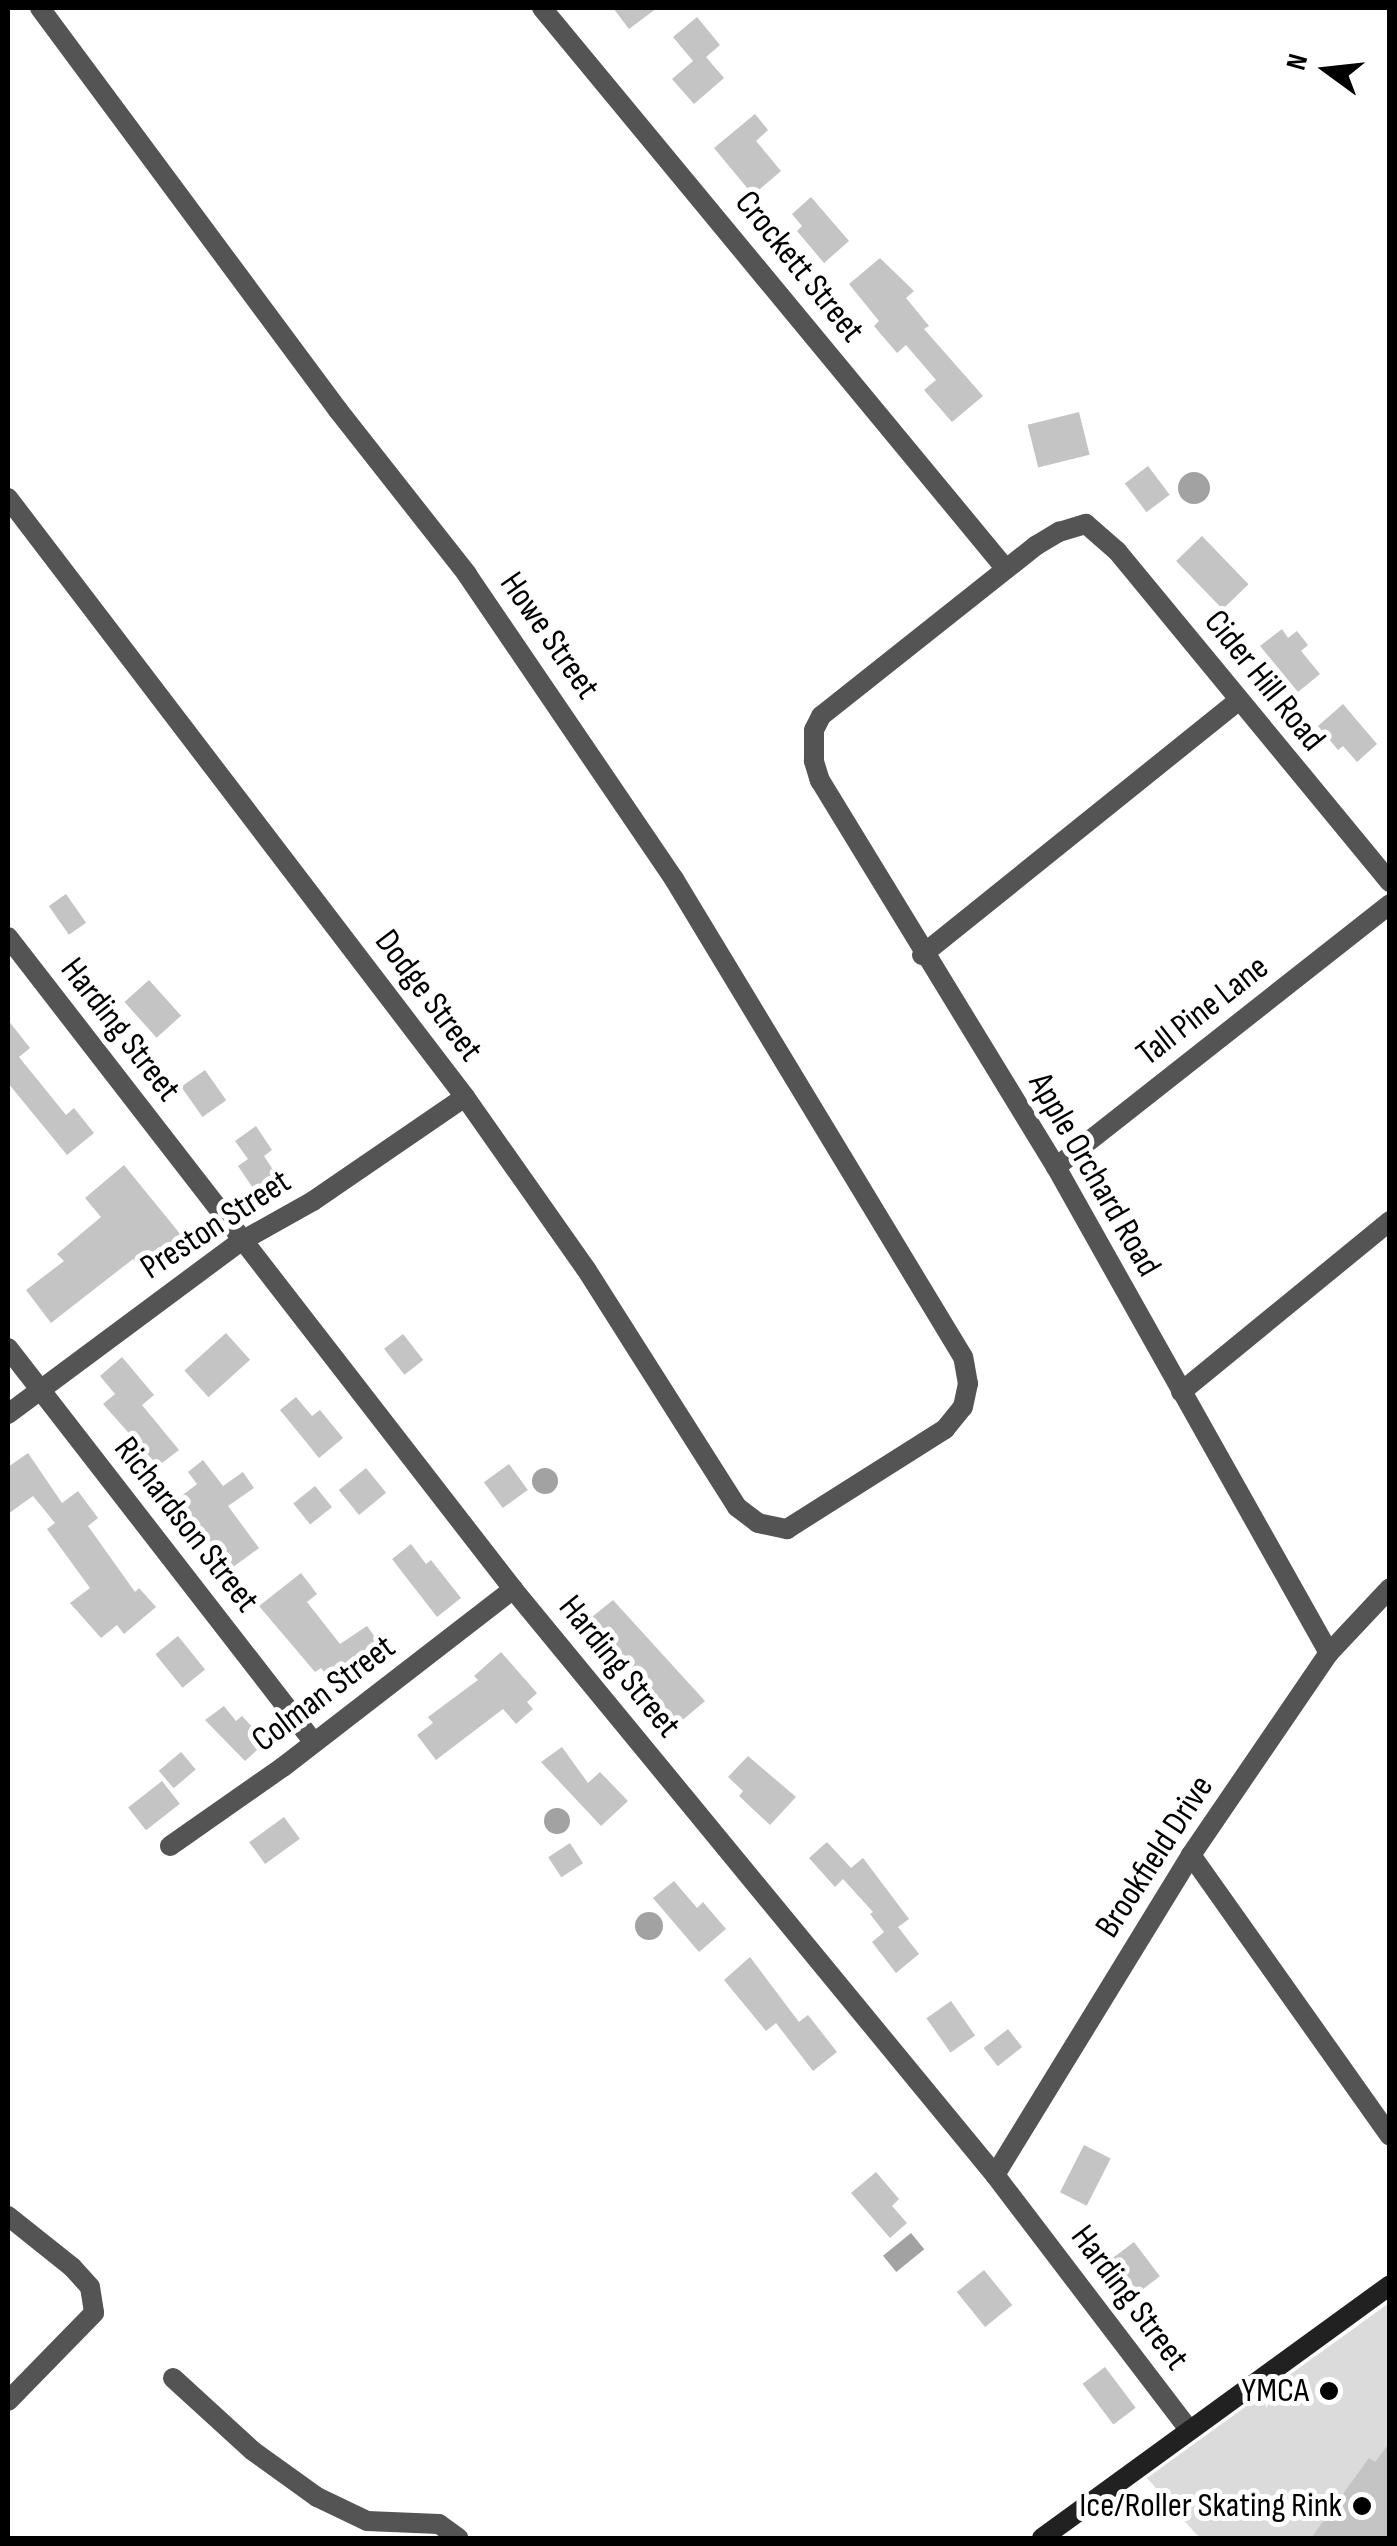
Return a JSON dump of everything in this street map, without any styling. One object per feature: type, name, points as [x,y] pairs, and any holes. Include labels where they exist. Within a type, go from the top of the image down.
[{"type":"street","name":"Howe Street","points":[[40,8],[528,661],[674,878],[963,1356],[968,1384],[963,1406],[946,1429],[787,1529]]},
{"type":"street","name":"Crockett Street","points":[[542,8],[1006,569]]},
{"type":"street","name":"Dodge Street","points":[[8,498],[466,1097],[586,1269],[737,1507],[758,1524],[787,1529]]},
{"type":"street","name":"Cider Hill Road","points":[[1006,569],[1059,532],[1086,524],[1117,551],[1237,702],[1390,882]]},
{"type":"street","name":"Apple Orchard Road","points":[[1006,569],[822,716],[814,730],[814,762],[820,781],[922,955],[1056,1167],[1329,1654]]},
{"type":"street","points":[[922,955],[1237,702]]},
{"type":"street","name":"Tall Pine Lane","points":[[1056,1167],[1390,904]]},
{"type":"street","name":"Harding Street","points":[[8,938],[240,1242],[513,1589],[994,2175],[1189,2430]]},
{"type":"street","name":"Preston Street","points":[[8,1414],[240,1242],[314,1201],[466,1097]]},
{"type":"street","points":[[1181,1392],[1390,1221]]},
{"type":"street","name":"Richardson Street","points":[[8,1348],[314,1742]]},
{"type":"street","name":"Brookfield Drive","points":[[994,2175],[1192,1856],[1329,1654],[1390,1588]]},
{"type":"street","name":"Colman Street","points":[[170,1846],[314,1742],[513,1589]]},
{"type":"street","points":[[1192,1856],[1390,2136]]},
{"type":"street","points":[[8,2216],[72,2267],[90,2287],[94,2312],[8,2402]]},
{"type":"street","points":[[1042,2538],[1390,2285]]},
{"type":"street","points":[[173,2378],[253,2450],[317,2496],[367,2521],[439,2524],[458,2538]]},
{"type":"shaded area","points":[[1194,472],[1205,477],[1210,488],[1205,499],[1194,504],[1183,499],[1178,488],[1183,477]]},
{"type":"shaded area","points":[[545,1468],[554,1472],[558,1481],[554,1490],[545,1494],[536,1490],[532,1481],[536,1472]]},
{"type":"shaded area","points":[[557,1808],[566,1812],[570,1821],[566,1830],[557,1834],[548,1830],[544,1821],[548,1812]]},
{"type":"shaded area","points":[[649,1912],[659,1916],[663,1926],[659,1936],[649,1940],[639,1936],[635,1926],[639,1916]]},
{"type":"shaded area","points":[[911,2233],[924,2249],[896,2272],[883,2256]]},
{"type":"shaded area","name":"YMCA","points":[[1389,2303],[1389,2538],[1202,2538],[1196,2534],[1147,2478]]},
{"type":"building","points":[[613,8],[657,8],[629,29]]},
{"type":"building","points":[[697,17],[720,45],[706,57],[724,78],[694,104],[672,79],[693,61],[673,37]]},
{"type":"building","points":[[755,114],[768,130],[756,141],[781,171],[753,195],[714,148]]},
{"type":"building","points":[[811,197],[849,241],[824,263],[797,231],[802,226],[792,214]]},
{"type":"building","points":[[880,258],[914,291],[906,298],[929,326],[924,329],[983,396],[952,422],[924,390],[936,380],[906,345],[897,353],[874,326],[879,321],[849,284]]},
{"type":"building","points":[[1079,412],[1090,455],[1038,468],[1028,425]]},
{"type":"building","points":[[1148,466],[1170,495],[1147,512],[1125,483]]},
{"type":"building","points":[[1202,536],[1249,584],[1223,609],[1176,561]]},
{"type":"building","points":[[1282,629],[1288,638],[1297,631],[1308,645],[1301,651],[1320,674],[1298,692],[1260,646]]},
{"type":"building","points":[[1343,704],[1377,744],[1357,762],[1343,746],[1338,750],[1318,726]]},
{"type":"building","points":[[66,894],[86,923],[69,935],[49,906]]},
{"type":"building","points":[[149,980],[181,1016],[157,1038],[124,1002]]},
{"type":"building","points":[[8,1020],[30,1048],[19,1057],[66,1115],[74,1108],[94,1133],[67,1155],[8,1083]]},
{"type":"building","points":[[205,1070],[226,1100],[202,1117],[181,1087]]},
{"type":"building","points":[[256,1126],[272,1150],[264,1156],[281,1182],[259,1197],[238,1166],[248,1159],[235,1141]]},
{"type":"building","points":[[124,1165],[181,1235],[141,1268],[133,1259],[51,1323],[26,1290],[64,1261],[57,1254],[101,1217],[85,1198]]},
{"type":"building","points":[[226,1333],[250,1360],[208,1397],[184,1370]]},
{"type":"building","points":[[403,1334],[423,1360],[404,1375],[384,1349]]},
{"type":"building","points":[[122,1357],[154,1395],[142,1405],[179,1450],[158,1466],[103,1404],[115,1394],[100,1376]]},
{"type":"building","points":[[296,1397],[312,1416],[320,1410],[343,1438],[319,1458],[280,1410]]},
{"type":"building","points":[[28,1453],[62,1503],[78,1491],[98,1518],[88,1526],[135,1592],[139,1588],[156,1607],[124,1634],[117,1625],[101,1638],[70,1603],[90,1588],[47,1529],[55,1523],[33,1496],[8,1514],[8,1467]]},
{"type":"building","points":[[203,1460],[223,1486],[243,1472],[254,1488],[228,1506],[259,1548],[229,1570],[179,1498],[197,1484],[188,1472]]},
{"type":"building","points":[[509,1464],[528,1490],[503,1508],[484,1482]]},
{"type":"building","points":[[366,1468],[386,1493],[359,1515],[339,1490]]},
{"type":"building","points":[[315,1486],[332,1507],[310,1525],[293,1504]]},
{"type":"building","points":[[411,1544],[426,1564],[431,1560],[461,1598],[437,1617],[392,1559]]},
{"type":"building","points":[[301,1573],[317,1594],[307,1602],[340,1644],[367,1626],[382,1647],[332,1682],[321,1668],[315,1672],[259,1606]]},
{"type":"building","points":[[613,1600],[705,1701],[678,1724],[592,1617]]},
{"type":"building","points":[[178,1636],[205,1669],[183,1688],[155,1654]]},
{"type":"building","points":[[501,1652],[537,1693],[527,1702],[533,1709],[516,1724],[503,1709],[436,1760],[417,1735],[433,1723],[428,1717],[478,1680],[474,1676]]},
{"type":"building","points":[[224,1706],[236,1721],[242,1716],[266,1742],[245,1761],[205,1720]]},
{"type":"building","points":[[562,1747],[588,1783],[600,1772],[628,1801],[601,1826],[541,1762]]},
{"type":"building","points":[[181,1752],[196,1770],[174,1788],[159,1771]]},
{"type":"building","points":[[748,1756],[796,1797],[770,1825],[739,1796],[743,1791],[728,1777]]},
{"type":"building","points":[[162,1781],[180,1804],[146,1830],[128,1807]]},
{"type":"building","points":[[284,1817],[300,1839],[265,1864],[249,1842]]},
{"type":"building","points":[[827,1842],[851,1868],[863,1858],[909,1919],[898,1927],[919,1954],[896,1973],[872,1942],[884,1932],[870,1914],[873,1912],[843,1879],[835,1887],[809,1858]]},
{"type":"building","points":[[570,1843],[583,1863],[561,1877],[548,1857]]},
{"type":"building","points":[[674,1881],[697,1908],[703,1902],[726,1929],[699,1952],[653,1898]]},
{"type":"building","points":[[750,1957],[799,2022],[808,2015],[837,2052],[813,2071],[776,2023],[766,2031],[724,1980]]},
{"type":"building","points":[[951,2001],[975,2035],[951,2053],[926,2018]]},
{"type":"building","points":[[1008,2029],[1022,2047],[998,2066],[984,2048]]},
{"type":"building","points":[[1084,2145],[1111,2159],[1087,2206],[1060,2192]]},
{"type":"building","points":[[876,2172],[899,2199],[892,2206],[907,2223],[890,2238],[851,2193]]},
{"type":"building","points":[[1134,2242],[1160,2276],[1138,2293],[1112,2258]]},
{"type":"building","points":[[984,2270],[1012,2305],[985,2327],[957,2292]]},
{"type":"building","points":[[1105,2367],[1136,2408],[1113,2425],[1083,2384]]},
{"type":"building","name":"Ice/Roller Skating Rink","points":[[1390,2442],[1390,2538],[1311,2538],[1369,2458],[1375,2462]]},
{"type":"place","name":"YMCA","points":[[1329,2391]]},
{"type":"place","name":"Ice/Roller Skating Rink","points":[[1362,2506]]}]
